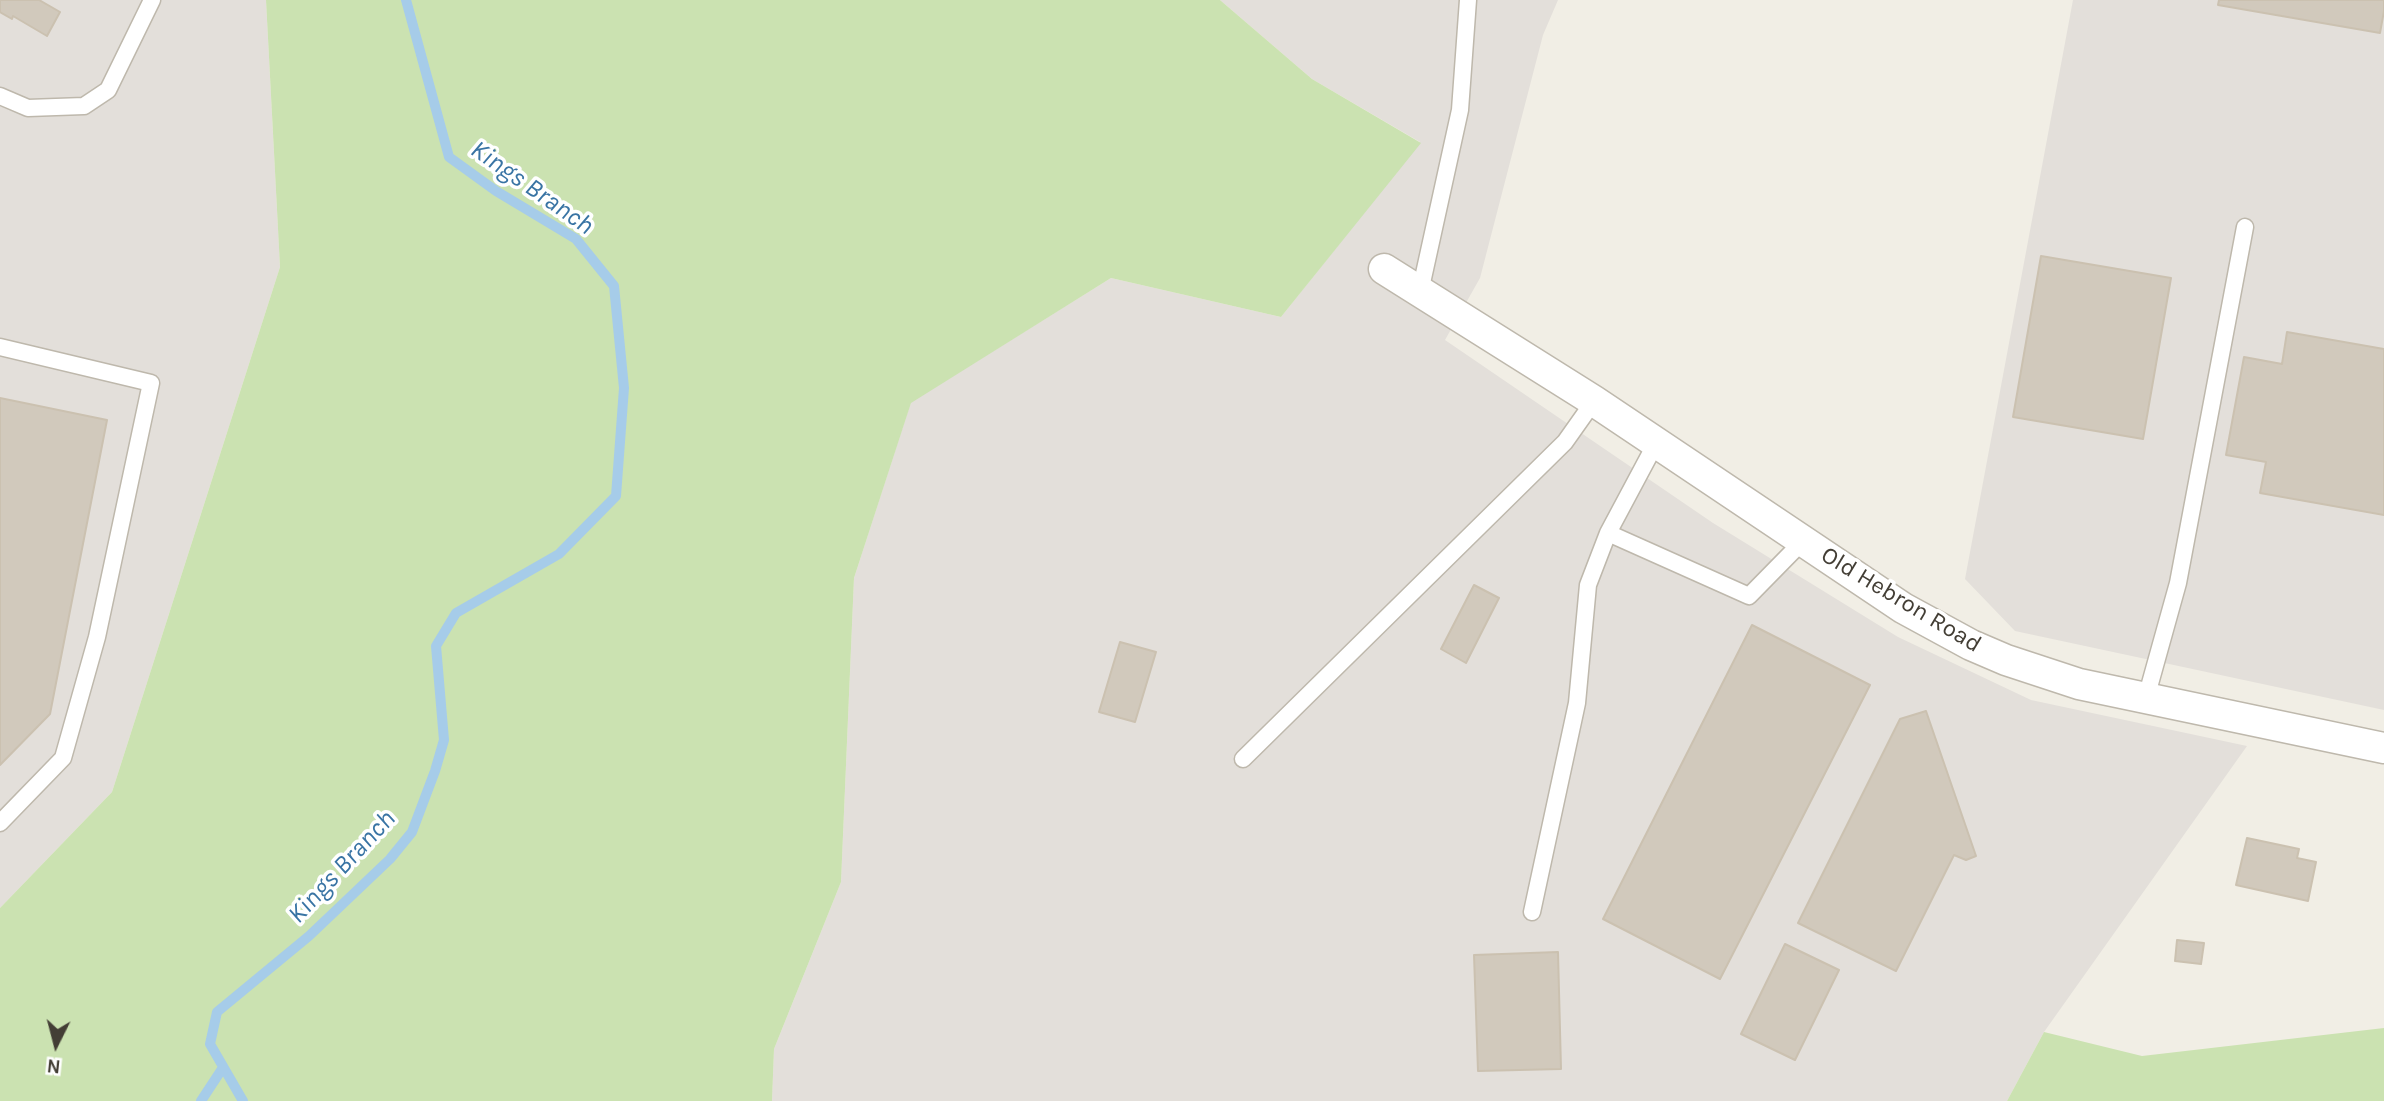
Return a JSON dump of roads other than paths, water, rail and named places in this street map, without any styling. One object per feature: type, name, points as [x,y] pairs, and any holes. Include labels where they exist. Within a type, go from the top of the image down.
[{"type":"street","name":"Old Hebron Road","points":[[1384,269],[1587,397],[1903,608],[1971,645],[2006,660],[2079,684],[2384,748]]},
{"type":"lane","points":[[0,96],[28,108],[85,106],[108,90],[152,0]]},
{"type":"lane","points":[[1420,292],[1460,110],[1468,0]]},
{"type":"lane","points":[[2146,698],[2178,583],[2245,227]]},
{"type":"lane","points":[[0,347],[150,383],[97,637],[62,758],[0,823]]},
{"type":"lane","points":[[1243,759],[1565,442],[1587,397]]},
{"type":"lane","points":[[1532,912],[1577,703],[1588,585],[1608,533],[1657,443]]},
{"type":"lane","points":[[1608,533],[1749,596],[1803,541]]},
{"type":"waterway","name":"Kings Branch","points":[[243,1101],[210,1044],[217,1012],[309,936],[390,859],[412,832],[444,740],[436,646],[456,613],[559,554],[616,496],[624,388],[614,286],[576,239],[496,191],[449,157],[406,0]]},
{"type":"waterway","points":[[201,1101],[222,1069]]}]
